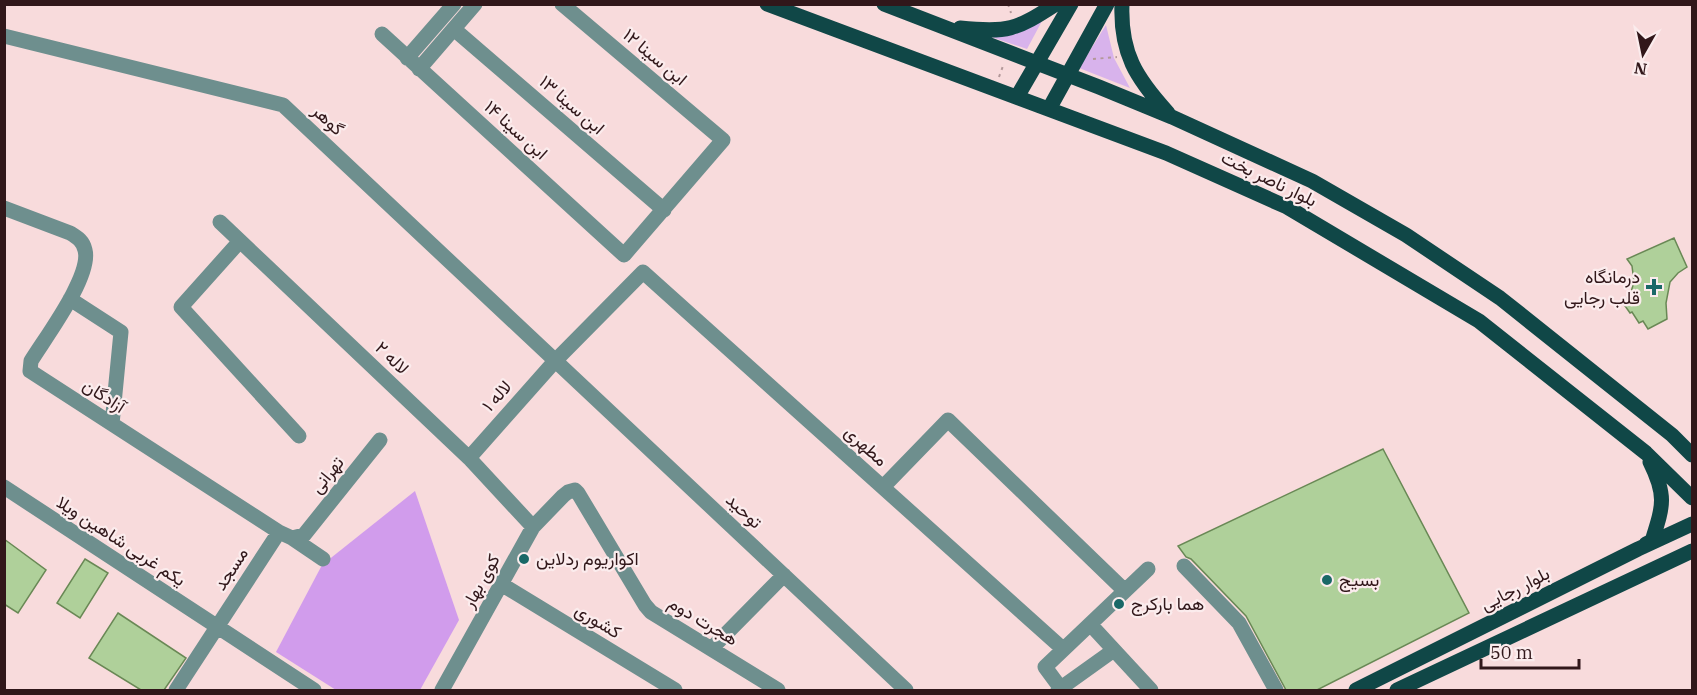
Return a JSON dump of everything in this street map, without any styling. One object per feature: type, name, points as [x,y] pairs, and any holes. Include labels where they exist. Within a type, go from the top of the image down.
[{"type":"main road","name":"بلوار ناصر بخت","points":[[767,4],[1166,153],[1287,207],[1479,321],[1646,453],[1692,498]]},
{"type":"main road","name":"بلوار ناصر بخت","points":[[884,4],[1172,117],[1312,181],[1406,235],[1500,298],[1672,435],[1692,455]]},
{"type":"main road","points":[[937,25],[992,31],[1006,30],[1031,21],[1056,4]]},
{"type":"main road","points":[[1017,97],[1071,4]]},
{"type":"main road","points":[[1049,109],[1107,4]]},
{"type":"main road","points":[[1122,4],[1127,52],[1135,71],[1145,88],[1172,117]]},
{"type":"main road","points":[[1672,435],[1692,445]]},
{"type":"main road","points":[[1638,549],[1652,541],[1663,499],[1657,477],[1646,453]]},
{"type":"main road","name":"بلوار رجایی","points":[[1356,690],[1692,524]]},
{"type":"main road","points":[[1397,690],[1692,551]]},
{"type":"main road","points":[[1670,561],[1692,562]]},
{"type":"street","points":[[407,58],[454,4]]},
{"type":"street","points":[[419,69],[455,30],[475,4]]},
{"type":"street","name":"ابن سینا ۱۲","points":[[561,4],[723,140],[664,210]]},
{"type":"street","name":"ابن سینا ۱۳","points":[[455,30],[664,210]]},
{"type":"street","name":"ابن سینا ۱۴","points":[[382,34],[624,255],[664,210]]},
{"type":"street","name":"گوهر","points":[[4,36],[283,105],[555,361]]},
{"type":"street","name":"آزادگان","points":[[4,208],[79,238],[86,255],[84,273],[31,361],[29,368],[33,373],[291,535],[323,559]]},
{"type":"street","name":"لاله ۲","points":[[220,222],[469,458],[533,526]]},
{"type":"street","points":[[240,241],[181,307],[299,436]]},
{"type":"street","name":"لاله ۱","points":[[469,458],[555,361],[643,272]]},
{"type":"street","name":"مطهری","points":[[643,272],[1063,649]]},
{"type":"street","points":[[70,299],[121,332],[112,424]]},
{"type":"street","name":"توحید","points":[[555,361],[906,690]]},
{"type":"street","points":[[883,487],[948,420],[1125,591]]},
{"type":"street","name":"تهرانی","points":[[291,535],[380,440]]},
{"type":"street","name":"یکم غربی شاهین ویلا","points":[[4,487],[314,690]]},
{"type":"street","name":"هجرت دوم","points":[[562,496],[575,490],[578,493],[651,612],[778,690]]},
{"type":"street","name":"کوی بهار","points":[[442,690],[533,526],[562,496]]},
{"type":"street","name":"مسجد","points":[[217,627],[291,535]]},
{"type":"street","points":[[1185,566],[1239,623],[1276,690]]},
{"type":"street","points":[[1114,650],[1060,690],[1045,667],[1148,569]]},
{"type":"street","points":[[711,649],[784,575]]},
{"type":"street","name":"کشوری","points":[[501,584],[654,685],[675,690]]},
{"type":"street","points":[[1090,624],[1151,690]]},
{"type":"street","points":[[176,690],[217,627]]},
{"type":"shaded area","points":[[1042,21],[1027,49],[991,37]]},
{"type":"shaded area","points":[[1106,25],[1114,58],[1130,88],[1079,68]]},
{"type":"shaded area","points":[[415,491],[459,620],[420,690],[336,690],[276,652],[322,565]]},
{"type":"building","points":[[1674,238],[1687,267],[1670,282],[1666,303],[1667,319],[1648,329],[1643,321],[1639,323],[1623,303],[1631,292],[1634,282],[1632,266],[1627,259]]},
{"type":"building","name":"بسیج","points":[[1383,449],[1469,613],[1317,690],[1286,690],[1246,616],[1191,559],[1186,557],[1178,546]]},
{"type":"building","points":[[4,539],[46,570],[18,613],[4,604]]},
{"type":"building","points":[[85,559],[108,573],[80,618],[57,603]]},
{"type":"building","points":[[118,613],[186,658],[164,690],[141,690],[89,658]]},
{"type":"place","name":"درمانگاه قلب رجایی","points":[[1654,287]]},
{"type":"place","name":"اکواریوم ردلاین","points":[[524,559]]},
{"type":"place","name":"بسیج","points":[[1327,580]]},
{"type":"place","name":"هما بارکرج","points":[[1119,604]]}]
